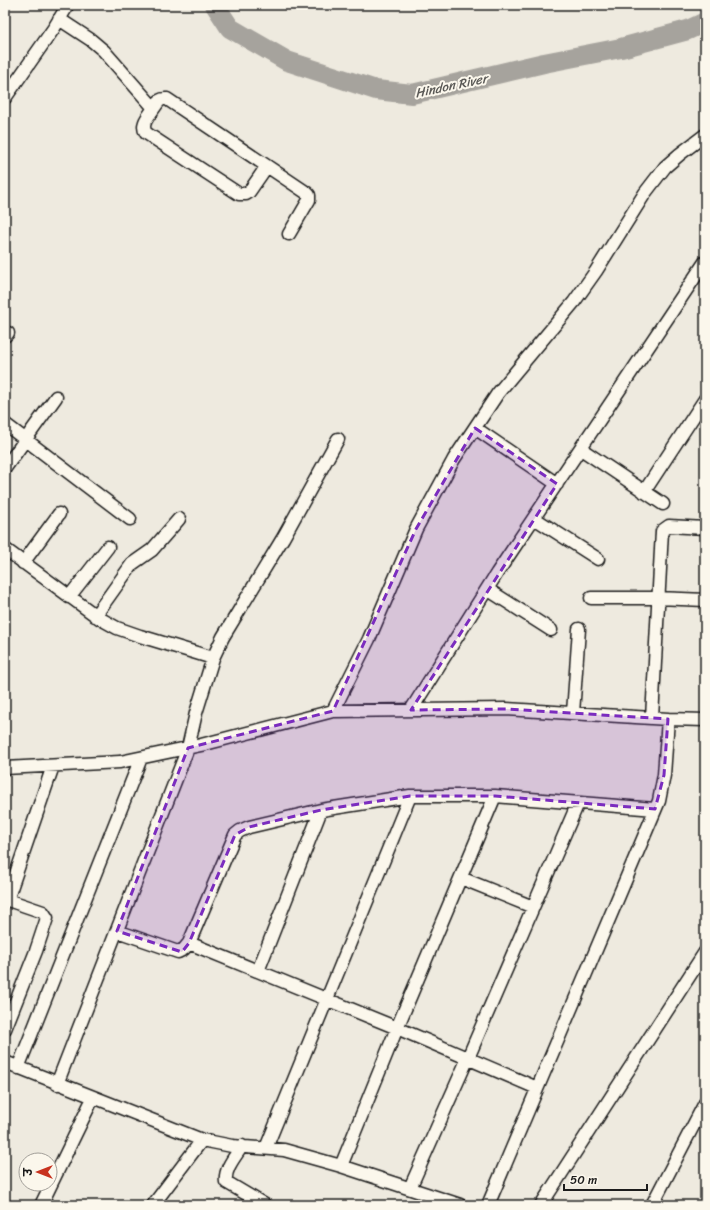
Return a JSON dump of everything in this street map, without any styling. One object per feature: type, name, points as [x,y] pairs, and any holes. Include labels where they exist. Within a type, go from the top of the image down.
[{"type":"street","points":[[5,98],[59,19],[66,6]]},
{"type":"street","points":[[59,19],[91,40],[104,51],[154,108]]},
{"type":"street","points":[[267,166],[249,192],[246,194],[239,194],[146,133],[144,124],[160,100],[167,100],[267,166],[309,195],[309,200],[289,234]]},
{"type":"street","points":[[333,711],[369,638],[416,529],[454,459],[498,393],[574,302],[596,271],[645,193],[665,167],[705,135]]},
{"type":"street","points":[[411,710],[487,589],[705,262]]},
{"type":"street","points":[[5,468],[56,397]]},
{"type":"street","points":[[644,492],[705,399]]},
{"type":"street","points":[[5,424],[130,519]]},
{"type":"street","points":[[475,428],[557,484]]},
{"type":"street","points":[[58,1084],[188,748],[196,713],[213,658],[222,637],[283,538],[338,439]]},
{"type":"street","points":[[581,449],[663,504]]},
{"type":"street","points":[[23,563],[59,514]]},
{"type":"street","points":[[534,518],[598,559]]},
{"type":"street","points":[[95,616],[132,564],[152,550],[179,519]]},
{"type":"street","points":[[652,718],[662,531],[669,526],[705,528]]},
{"type":"street","points":[[69,597],[108,547]]},
{"type":"street","points":[[5,549],[95,616],[117,628],[213,658]]},
{"type":"street","points":[[487,589],[552,630]]},
{"type":"street","points":[[591,598],[705,600]]},
{"type":"street","points":[[573,713],[579,629]]},
{"type":"street","points":[[5,768],[120,762],[188,748],[333,711],[506,709],[705,720]]},
{"type":"street","points":[[488,1205],[659,801],[664,776],[668,719]]},
{"type":"street","points":[[18,1068],[141,758]]},
{"type":"street","points":[[5,1029],[48,918],[42,912],[6,900],[53,766]]},
{"type":"street","points":[[117,931],[178,952],[182,952],[189,943],[235,835],[249,827],[321,810],[410,796],[495,796],[656,809]]},
{"type":"street","points":[[266,1148],[410,796]]},
{"type":"street","points":[[341,1166],[397,1028],[495,796]]},
{"type":"street","points":[[410,1188],[578,803]]},
{"type":"street","points":[[258,971],[321,810]]},
{"type":"street","points":[[460,878],[533,907]]},
{"type":"street","points":[[189,943],[397,1028],[537,1088]]},
{"type":"street","points":[[541,1205],[705,952]]},
{"type":"street","points":[[5,1062],[202,1140],[284,1150],[410,1188],[442,1202],[460,1205]]},
{"type":"street","points":[[41,1205],[93,1098]]},
{"type":"street","points":[[652,1205],[705,1103]]},
{"type":"street","points":[[153,1205],[202,1140]]},
{"type":"street","points":[[242,1146],[228,1169],[226,1182],[265,1205]]},
{"type":"highlighted area","points":[[475,428],[557,484],[411,710],[506,709],[668,719],[664,775],[655,809],[495,796],[410,796],[321,810],[249,827],[235,835],[189,943],[182,952],[117,931],[188,748],[333,711],[416,529]]},
{"type":"waterway","name":"Hindon River","points":[[215,5],[230,28],[287,61],[376,90],[412,94],[544,63],[621,48],[688,30],[705,22]]}]
